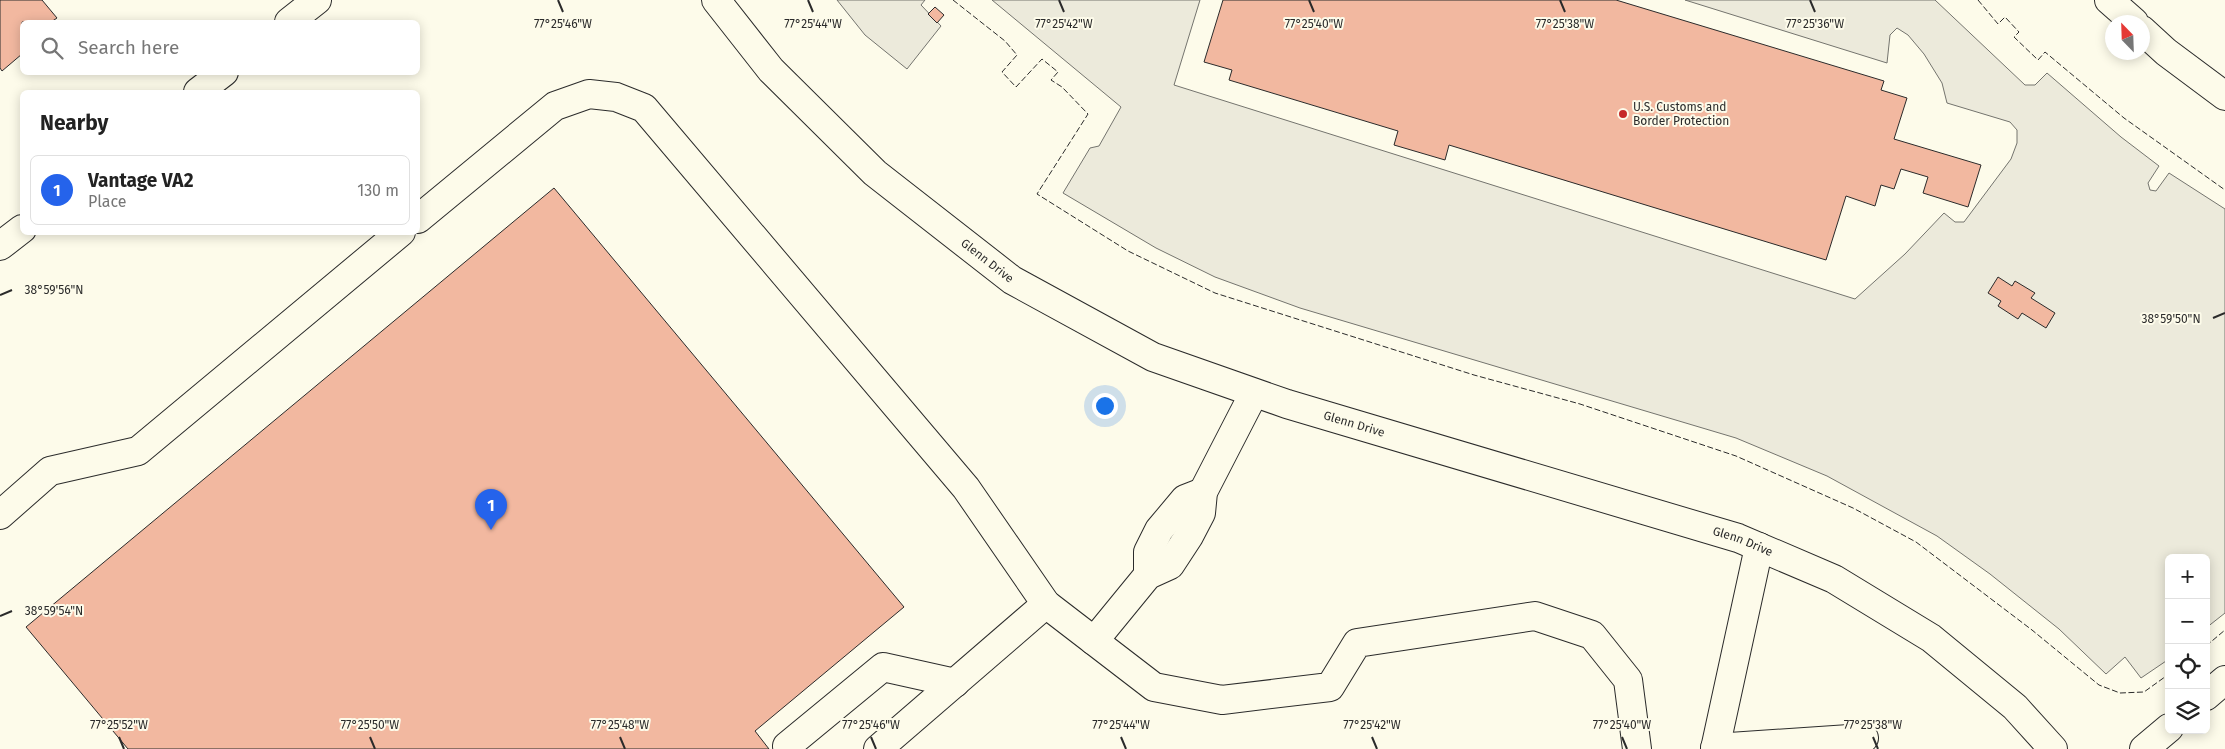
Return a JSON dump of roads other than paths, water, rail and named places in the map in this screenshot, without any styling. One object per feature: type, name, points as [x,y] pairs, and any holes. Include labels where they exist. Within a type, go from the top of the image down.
[{"type":"street","points":[[291,20],[318,0]]},
{"type":"street","name":"Glenn Drive","points":[[716,0],[771,70],[875,173],[1012,280],[1153,357],[1287,404],[1738,538],[1834,578],[1931,638],[2016,707],[2053,749]]},
{"type":"street","points":[[2109,0],[2126,15]]},
{"type":"street","points":[[2150,37],[2166,52],[2225,96]]},
{"type":"street","points":[[201,90],[220,75]]},
{"type":"street","points":[[420,217],[554,106],[589,94],[616,97],[644,108],[966,488],[1046,604],[1154,687],[1222,700],[1330,687],[1357,643],[1536,616],[1592,634],[1628,680],[1637,749]]},
{"type":"street","points":[[0,246],[20,231]]},
{"type":"street","points":[[0,515],[50,471],[138,451],[397,235]]},
{"type":"street","points":[[1094,641],[1148,575],[1148,552],[1159,530],[1185,499],[1203,492],[1254,393]]},
{"type":"street","points":[[1759,546],[1715,748],[1864,738]]},
{"type":"street","points":[[878,749],[1046,604]]},
{"type":"street","points":[[788,746],[883,667],[955,683]]},
{"type":"street","points":[[2210,693],[2225,680]]},
{"type":"street","points":[[2144,749],[2165,731]]},
{"type":"place","name":"U.S. Customs and Border Protection","points":[[1623,114]]},
{"type":"place","name":"Vantage VA2","points":[[491,530]]}]
